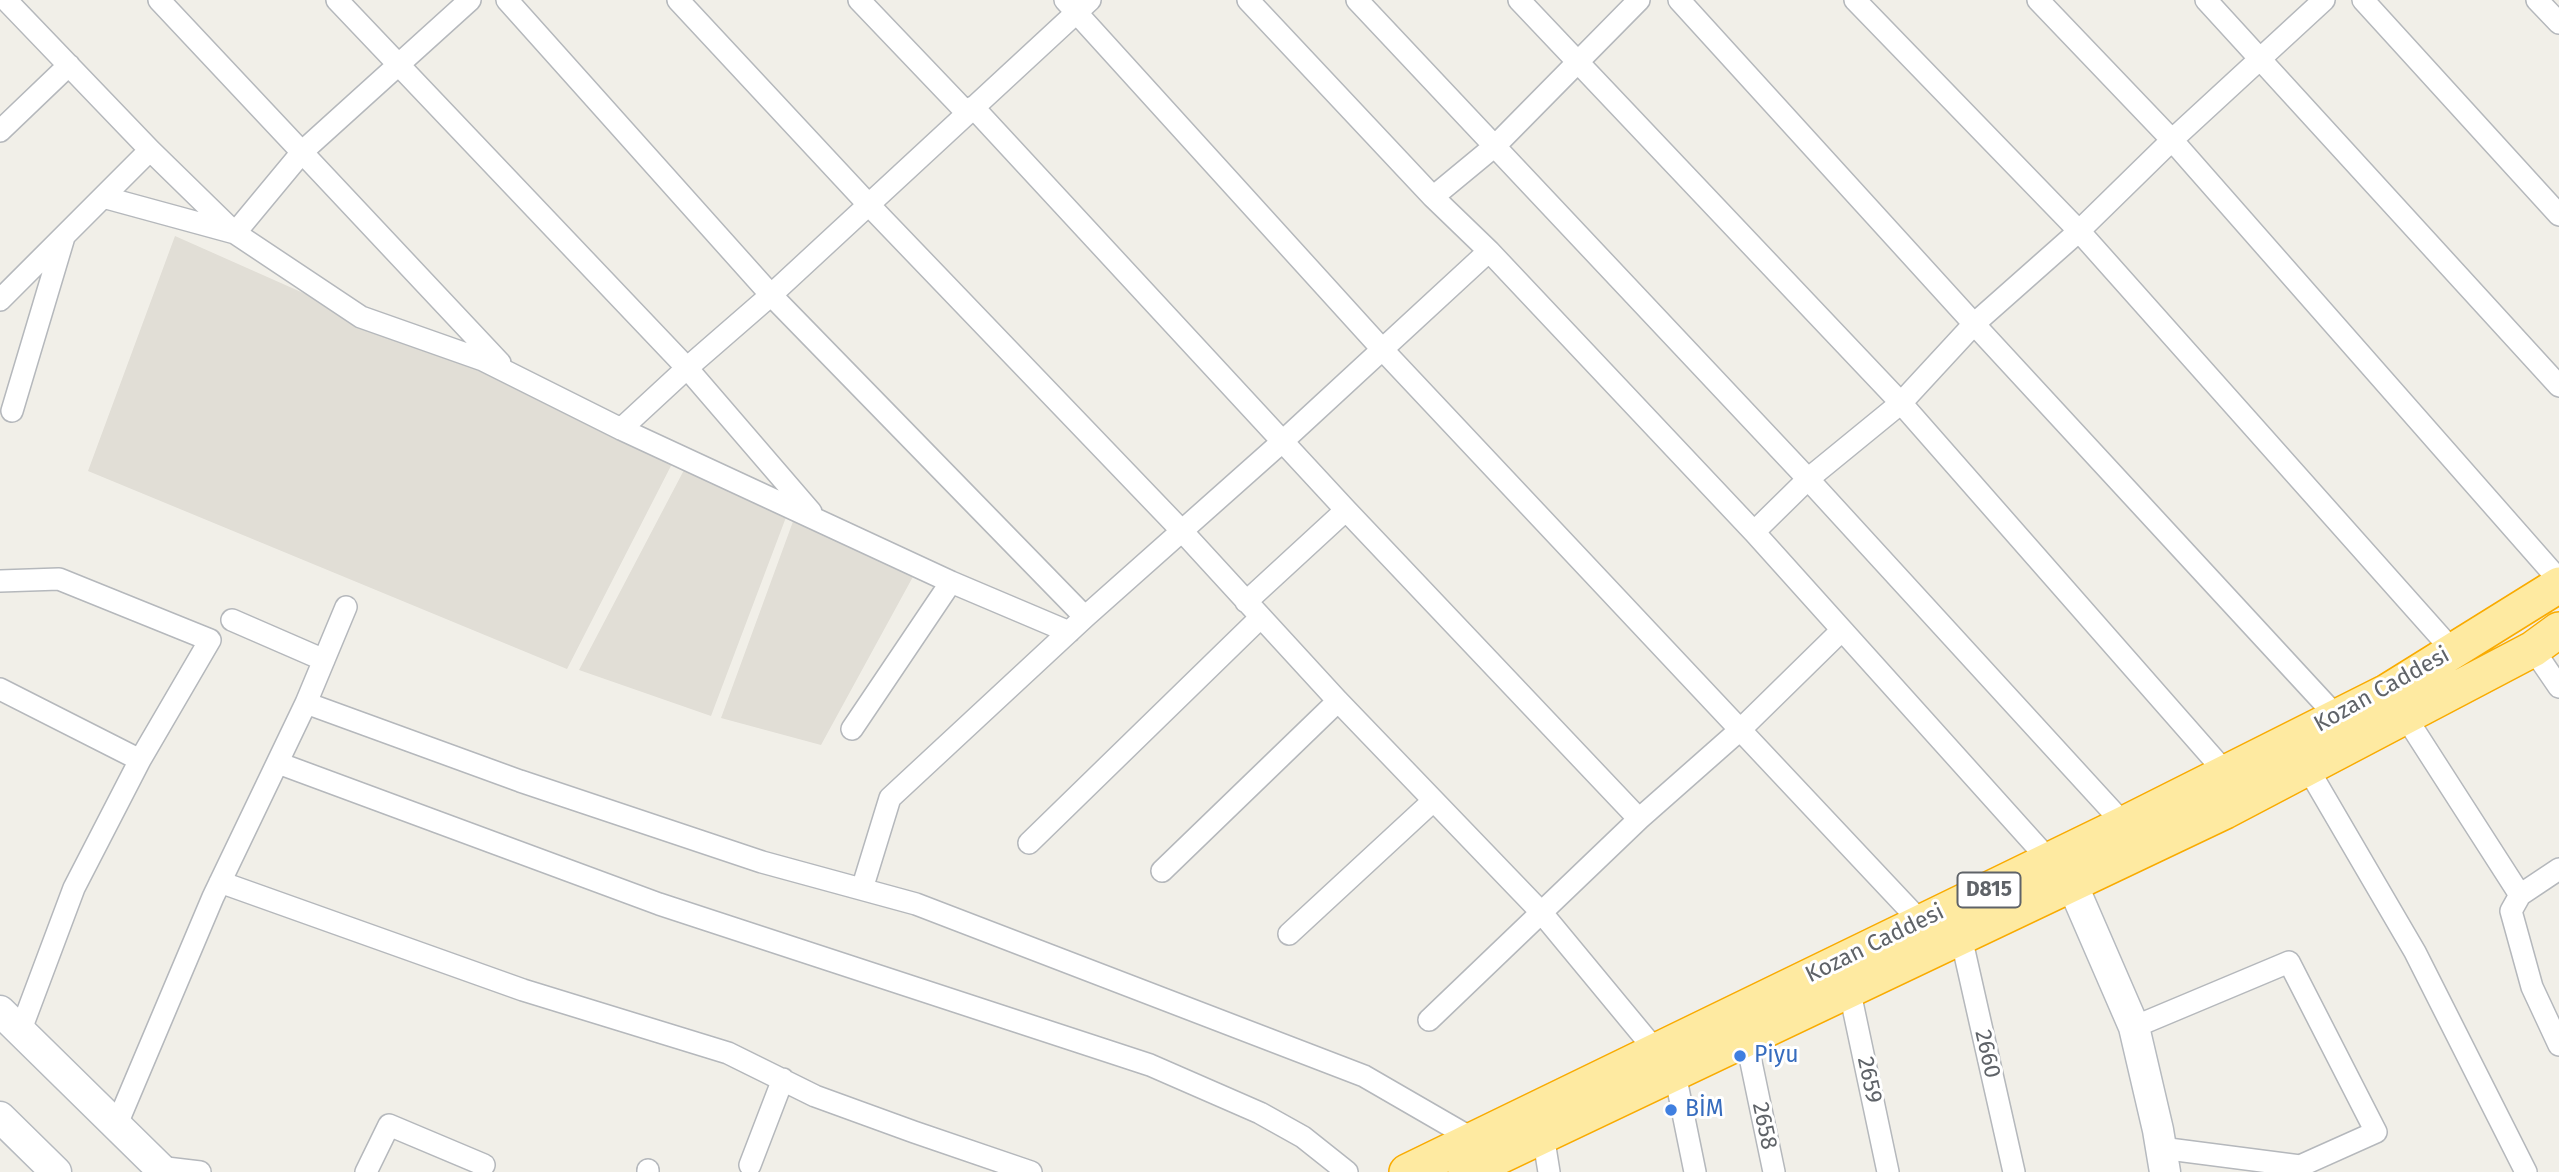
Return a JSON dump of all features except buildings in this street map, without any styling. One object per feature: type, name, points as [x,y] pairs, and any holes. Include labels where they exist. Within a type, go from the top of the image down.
[{"type":"highway","name":"Kozan Caddesi","points":[[1469,1156],[1665,1062],[1746,1038],[1961,937],[2061,872],[2124,824],[2387,692],[2559,583]]},
{"type":"highway","name":"Kozan Caddesi","points":[[1407,1172],[1543,1135],[1665,1062],[1921,922],[2225,811],[2546,639]]},
{"type":"main road","points":[[2061,872],[2134,1027],[2163,1160]]},
{"type":"main road","points":[[10,1021],[161,1169]]},
{"type":"main road","points":[[0,1117],[56,1172]]},
{"type":"street","points":[[6,0],[150,150],[235,233],[361,317],[483,360],[621,429],[951,582],[1069,632]]},
{"type":"street","points":[[159,0],[508,372]]},
{"type":"street","points":[[337,0],[687,368],[817,519]]},
{"type":"street","points":[[235,233],[303,151],[470,0]]},
{"type":"street","points":[[507,0],[771,295],[1085,617]]},
{"type":"street","points":[[678,0],[868,204],[1182,531],[1338,701],[1541,912],[1665,1062],[1695,1172]]},
{"type":"street","points":[[859,0],[970,110],[1640,819]]},
{"type":"street","points":[[1248,0],[1754,532],[2061,872]]},
{"type":"street","points":[[1357,0],[1808,479],[2124,824]]},
{"type":"street","points":[[1519,0],[1901,403],[2226,773]]},
{"type":"street","points":[[1433,197],[1496,145],[1639,0]]},
{"type":"street","points":[[1679,0],[2337,717]]},
{"type":"street","points":[[1855,0],[2079,231],[2453,651]]},
{"type":"street","points":[[2038,0],[2172,140],[2559,583]]},
{"type":"street","points":[[2206,0],[2559,386]]},
{"type":"street","points":[[1754,532],[1808,479],[1901,403],[1974,324],[2079,231],[2172,140],[2324,0]]},
{"type":"street","points":[[2363,0],[2559,215]]},
{"type":"street","points":[[2537,0],[2559,23]]},
{"type":"street","points":[[621,429],[771,295],[970,110],[1077,4],[1382,349],[1921,922]]},
{"type":"street","points":[[0,131],[69,65]]},
{"type":"street","points":[[0,300],[150,150]]},
{"type":"street","points":[[103,197],[235,233]]},
{"type":"street","points":[[12,411],[65,235]]},
{"type":"street","points":[[862,889],[890,798],[1085,617],[1283,441],[1489,251]]},
{"type":"street","points":[[1028,844],[1346,510]]},
{"type":"street","points":[[0,581],[59,579],[210,640],[140,760],[10,1021]]},
{"type":"street","points":[[852,729],[951,582]]},
{"type":"street","points":[[117,1124],[220,882],[306,703],[346,607]]},
{"type":"street","points":[[232,620],[324,660]]},
{"type":"street","points":[[1429,1020],[1640,819],[1741,729],[1842,630]]},
{"type":"street","points":[[2546,639],[2559,687]]},
{"type":"street","points":[[0,689],[140,760]]},
{"type":"street","points":[[1161,871],[1338,701]]},
{"type":"street","points":[[306,703],[520,782],[762,862],[916,904],[1364,1076],[1469,1156]]},
{"type":"street","points":[[2405,716],[2520,895]]},
{"type":"street","points":[[278,763],[659,904],[1150,1065],[1271,1119],[1303,1137],[1347,1172]]},
{"type":"street","points":[[2307,767],[2415,952],[2526,1172]]},
{"type":"street","points":[[1289,934],[1433,801]]},
{"type":"street","points":[[2559,869],[2520,895],[2511,911],[2532,987],[2559,1045]]},
{"type":"street","points":[[220,882],[523,990],[728,1053],[827,1100],[1031,1172]]},
{"type":"street","name":"2660","points":[[1961,937],[2014,1172]]},
{"type":"street","points":[[2134,1027],[2289,962],[2376,1132],[2301,1169],[2163,1160]]},
{"type":"street","name":"2659","points":[[1849,988],[1888,1172]]},
{"type":"street","name":"2658","points":[[1746,1038],[1774,1172]]},
{"type":"street","points":[[750,1165],[783,1079]]},
{"type":"street","points":[[366,1172],[389,1125],[484,1165]]},
{"type":"street","points":[[1543,1135],[1549,1172]]},
{"type":"street","points":[[161,1169],[200,1172]]},
{"type":"shaded area","points":[[175,236],[675,458],[567,669],[88,471]]},
{"type":"shaded area","points":[[684,470],[788,512],[711,716],[579,670]]},
{"type":"shaded area","points":[[795,516],[915,573],[821,745],[721,718]]},
{"type":"place","name":"Piyu","points":[[1740,1056]]},
{"type":"place","name":"BİM","points":[[1671,1110]]}]
